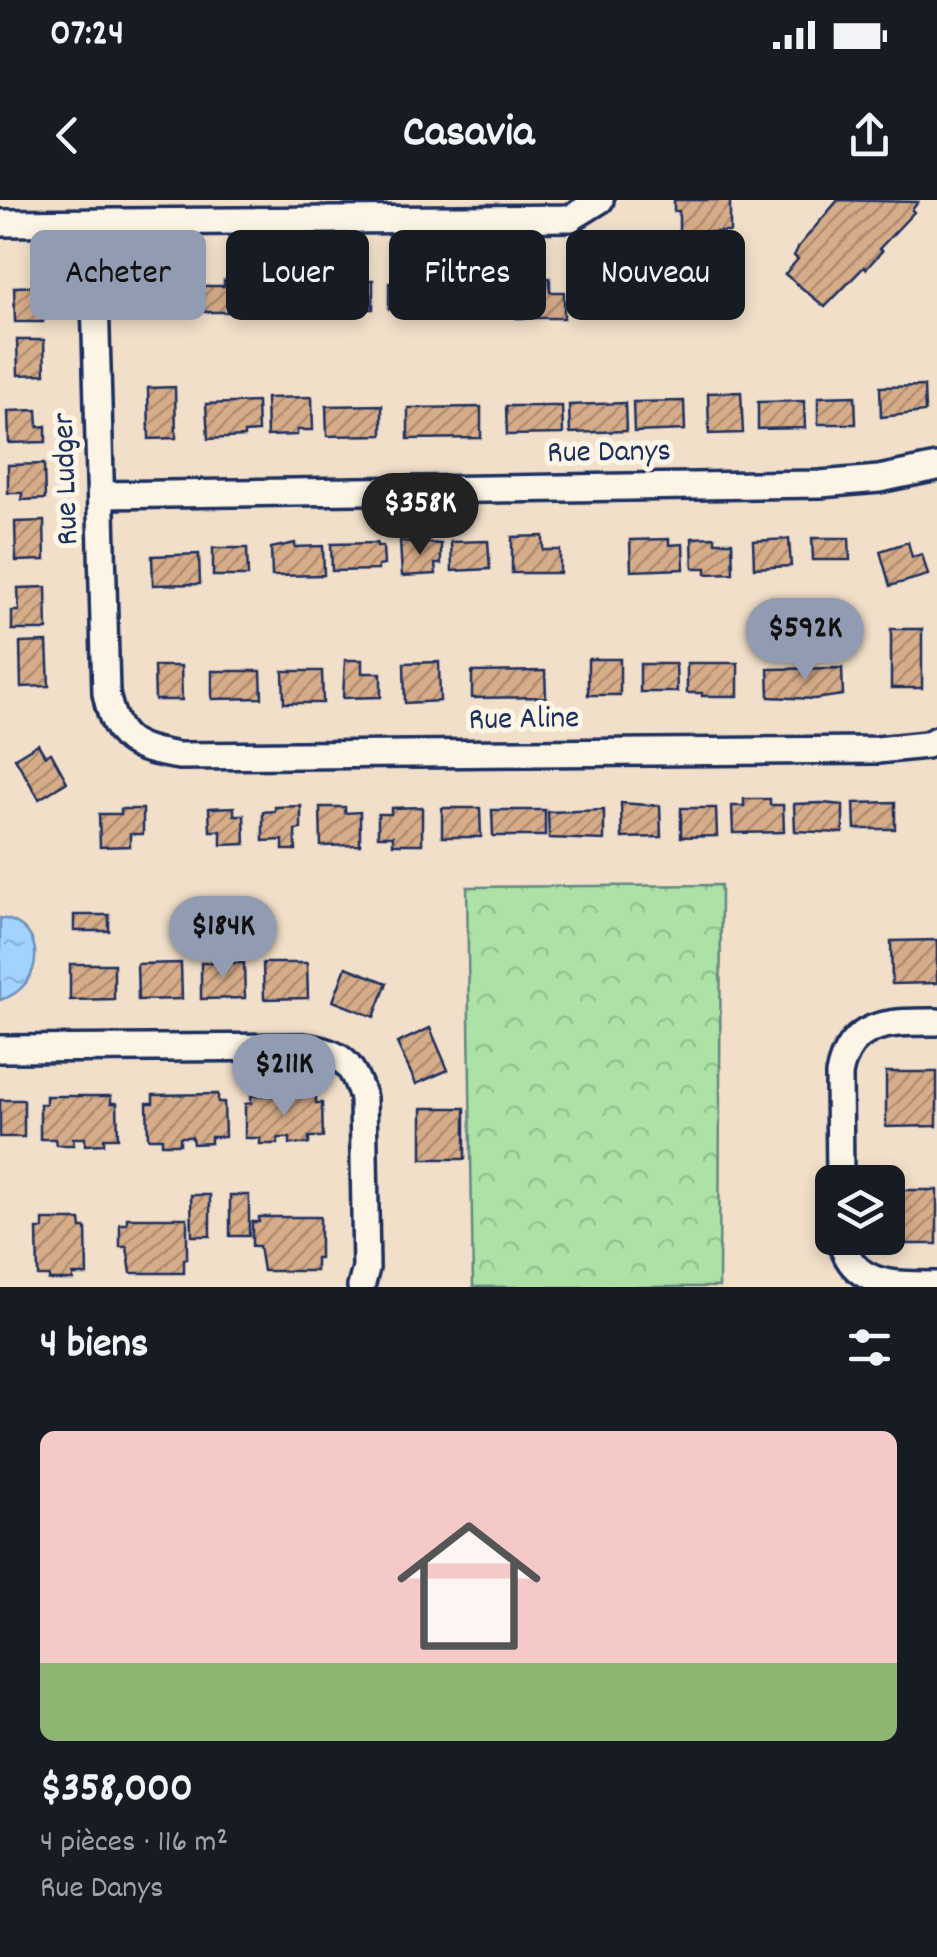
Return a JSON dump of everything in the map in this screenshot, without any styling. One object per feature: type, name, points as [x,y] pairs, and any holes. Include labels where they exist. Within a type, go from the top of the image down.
[{"type":"street","points":[[0,223],[571,218],[599,202]]},
{"type":"street","name":"Rue Ludger","points":[[92,224],[106,693],[118,730]]},
{"type":"street","name":"Rue Danys","points":[[100,495],[820,484],[937,468]]},
{"type":"street","name":"Rue Aline","points":[[118,730],[132,745],[179,756],[878,750],[926,745],[937,740]]},
{"type":"street","points":[[840,1165],[839,1075],[850,1044],[877,1026],[937,1022]]},
{"type":"street","points":[[0,1049],[304,1047],[328,1050],[342,1059],[357,1076],[363,1098],[366,1268],[361,1287]]},
{"type":"street","points":[[845,1255],[866,1277],[896,1285],[937,1285]]},
{"type":"green space","points":[[721,885],[719,1287],[473,1287],[467,887]]},
{"type":"water","points":[[0,918],[16,922],[27,931],[35,956],[26,982],[0,1000]]},
{"type":"building","points":[[674,200],[730,200],[730,230],[679,230],[679,211],[674,211]]},
{"type":"building","points":[[838,200],[918,202],[914,212],[879,249],[882,251],[825,307],[785,274],[798,259],[794,256],[799,246]]},
{"type":"building","points":[[546,278],[550,278],[550,292],[564,292],[564,318],[546,318]]},
{"type":"building","points":[[224,280],[226,312],[206,312],[206,286],[224,286]]},
{"type":"building","points":[[369,280],[373,280],[373,309],[369,309]]},
{"type":"building","points":[[30,286],[30,320],[43,322],[15,322],[14,287]]},
{"type":"building","points":[[17,340],[44,340],[45,374],[18,375]]},
{"type":"building","points":[[924,386],[925,412],[881,417],[880,387]]},
{"type":"building","points":[[175,387],[176,438],[149,439],[148,388]]},
{"type":"building","points":[[741,392],[743,433],[709,434],[708,393]]},
{"type":"building","points":[[855,396],[856,424],[818,424],[818,397]]},
{"type":"building","points":[[312,397],[313,430],[267,436],[266,398]]},
{"type":"building","points":[[684,401],[685,430],[634,432],[633,402]]},
{"type":"building","points":[[804,401],[805,428],[758,429],[758,402]]},
{"type":"building","points":[[257,402],[258,432],[244,433],[244,437],[208,439],[206,404]]},
{"type":"building","points":[[625,403],[626,431],[570,433],[569,405]]},
{"type":"building","points":[[382,405],[382,435],[327,436],[326,406]]},
{"type":"building","points":[[506,406],[562,406],[563,434],[507,435]]},
{"type":"building","points":[[481,407],[481,438],[408,439],[408,408]]},
{"type":"building","points":[[37,410],[38,427],[46,426],[46,442],[9,443],[8,411]]},
{"type":"building","points":[[44,464],[45,499],[22,500],[22,493],[8,493],[8,465]]},
{"type":"building","points":[[44,521],[45,560],[16,561],[15,522]]},
{"type":"building","points":[[543,536],[543,550],[560,550],[560,573],[512,573],[512,537]]},
{"type":"building","points":[[715,537],[715,542],[732,542],[733,573],[706,574],[706,568],[693,568],[692,538]]},
{"type":"building","points":[[812,538],[849,538],[850,560],[813,560]]},
{"type":"building","points":[[669,539],[669,545],[683,544],[684,569],[631,571],[630,540]]},
{"type":"building","points":[[789,539],[791,566],[754,568],[753,541]]},
{"type":"building","points":[[400,541],[441,544],[441,564],[435,564],[436,574],[402,576]]},
{"type":"building","points":[[488,541],[490,569],[452,571],[451,542]]},
{"type":"building","points":[[908,542],[912,557],[922,554],[928,575],[890,586],[880,551]]},
{"type":"building","points":[[295,543],[295,547],[323,546],[324,575],[272,576],[271,548]]},
{"type":"building","points":[[331,544],[383,546],[384,565],[378,566],[378,570],[332,571]]},
{"type":"building","points":[[213,548],[247,548],[248,576],[213,576]]},
{"type":"building","points":[[199,554],[200,584],[153,585],[152,556]]},
{"type":"building","points":[[46,587],[47,630],[12,630],[12,611],[19,611],[18,588]]},
{"type":"building","points":[[891,629],[922,629],[922,688],[891,688]]},
{"type":"building","points":[[47,642],[49,686],[21,687],[20,643]]},
{"type":"building","points":[[588,659],[620,659],[620,695],[588,695]]},
{"type":"building","points":[[345,660],[362,660],[362,673],[381,673],[381,697],[343,698]]},
{"type":"building","points":[[439,662],[440,701],[405,703],[404,663]]},
{"type":"building","points":[[687,663],[738,663],[738,696],[687,693]]},
{"type":"building","points":[[640,664],[676,664],[677,692],[640,692]]},
{"type":"building","points":[[154,666],[181,666],[182,700],[155,700]]},
{"type":"building","points":[[842,668],[843,695],[815,699],[769,697],[768,669]]},
{"type":"building","points":[[212,671],[261,671],[262,698],[212,699]]},
{"type":"building","points":[[283,671],[322,671],[323,703],[284,703]]},
{"type":"building","points":[[545,671],[546,697],[472,698],[472,672]]},
{"type":"building","points":[[38,744],[45,756],[51,753],[67,782],[39,799],[15,758]]},
{"type":"building","points":[[744,799],[770,799],[770,805],[783,805],[784,832],[733,833],[732,806],[744,806]]},
{"type":"building","points":[[895,802],[895,829],[855,829],[854,803]]},
{"type":"building","points":[[621,803],[660,806],[661,837],[622,838]]},
{"type":"building","points":[[794,804],[843,805],[843,833],[795,831]]},
{"type":"building","points":[[301,806],[301,829],[295,830],[296,850],[283,850],[283,840],[263,841],[263,812],[275,811],[275,807]]},
{"type":"building","points":[[234,807],[234,815],[244,815],[245,844],[221,845],[221,831],[210,831],[209,808]]},
{"type":"building","points":[[320,807],[345,807],[345,813],[360,812],[360,845],[321,846]]},
{"type":"building","points":[[422,807],[422,844],[393,844],[393,836],[378,836],[378,814],[391,814],[391,808]]},
{"type":"building","points":[[442,808],[480,808],[481,837],[442,837]]},
{"type":"building","points":[[681,808],[716,808],[717,836],[681,837]]},
{"type":"building","points":[[121,809],[143,809],[143,834],[130,834],[130,846],[100,847],[99,814],[121,814]]},
{"type":"building","points":[[492,810],[545,810],[545,836],[493,836]]},
{"type":"building","points":[[604,810],[604,840],[549,838],[548,812]]},
{"type":"building","points":[[74,915],[109,915],[109,931],[74,931]]},
{"type":"building","points":[[937,940],[937,983],[892,984],[891,941]]},
{"type":"building","points":[[181,963],[182,999],[138,1000],[137,964]]},
{"type":"building","points":[[201,963],[244,963],[245,998],[201,999]]},
{"type":"building","points":[[263,963],[307,963],[308,998],[264,999]]},
{"type":"building","points":[[70,964],[114,964],[114,999],[70,1000]]},
{"type":"building","points":[[346,967],[387,983],[374,1017],[333,1001]]},
{"type":"building","points":[[430,1028],[448,1070],[416,1084],[397,1043]]},
{"type":"building","points":[[886,1072],[937,1072],[937,1126],[886,1127]]},
{"type":"building","points":[[218,1094],[218,1102],[224,1102],[225,1137],[193,1144],[192,1137],[180,1137],[180,1144],[162,1144],[162,1138],[148,1138],[147,1103],[153,1103],[153,1095]]},
{"type":"building","points":[[316,1095],[316,1103],[322,1103],[323,1137],[309,1137],[309,1144],[290,1144],[290,1138],[278,1138],[278,1144],[260,1144],[260,1138],[245,1138],[245,1104],[251,1103],[251,1096]]},
{"type":"building","points":[[46,1096],[111,1096],[111,1103],[117,1103],[118,1138],[85,1145],[85,1138],[73,1138],[74,1145],[56,1145],[55,1139],[40,1139],[40,1104],[46,1104]]},
{"type":"building","points":[[0,1100],[24,1100],[24,1137],[0,1137]]},
{"type":"building","points":[[422,1108],[465,1108],[465,1159],[422,1159]]},
{"type":"building","points":[[905,1190],[937,1190],[937,1244],[905,1244]]},
{"type":"building","points":[[191,1195],[210,1195],[210,1236],[192,1236]]},
{"type":"building","points":[[230,1195],[249,1195],[249,1236],[230,1236]]},
{"type":"building","points":[[259,1217],[320,1217],[320,1258],[316,1258],[316,1271],[263,1271],[259,1246],[252,1246],[252,1222],[259,1222]]},
{"type":"building","points":[[127,1218],[187,1218],[184,1273],[131,1273],[127,1247],[120,1247],[120,1224],[127,1224]]},
{"type":"building","points":[[43,1220],[80,1220],[81,1228],[86,1228],[87,1275],[73,1275],[73,1280],[38,1276],[37,1229],[43,1229]]}]
